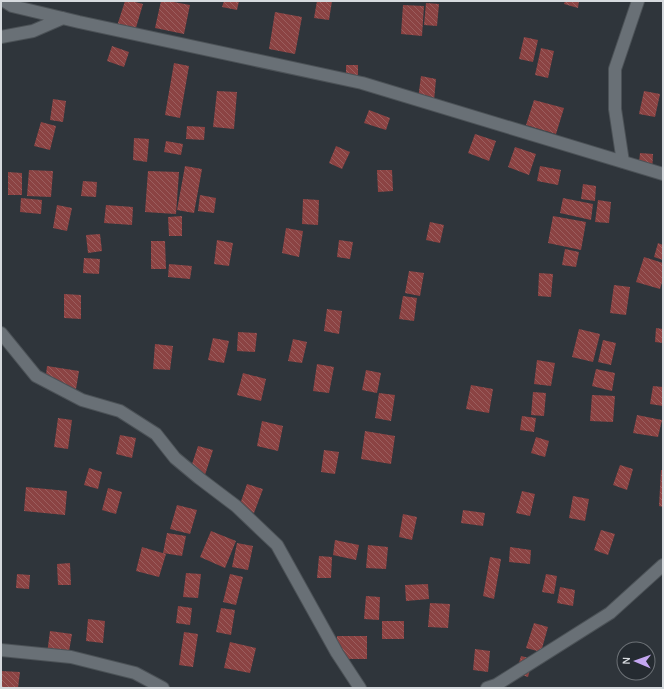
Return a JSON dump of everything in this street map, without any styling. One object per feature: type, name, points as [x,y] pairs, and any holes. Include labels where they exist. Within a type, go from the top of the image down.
[{"type":"street","points":[[4,1],[12,6],[63,18],[362,83],[663,174]]},
{"type":"street","points":[[623,162],[615,109],[615,69],[638,1]]},
{"type":"street","points":[[1,37],[33,31],[63,18]]},
{"type":"street","points":[[1,333],[36,376],[82,400],[120,411],[156,434],[175,458],[236,506],[277,545],[337,653],[360,688]]},
{"type":"street","points":[[487,688],[496,685],[610,613],[663,565]]},
{"type":"street","points":[[1,650],[71,657],[135,673],[163,688]]},
{"type":"building","points":[[125,1],[143,4],[135,31],[117,26]]},
{"type":"building","points":[[161,1],[190,5],[184,34],[155,28]]},
{"type":"building","points":[[224,1],[239,1],[237,10],[222,7]]},
{"type":"building","points":[[317,1],[332,1],[329,20],[314,18]]},
{"type":"building","points":[[565,1],[579,1],[578,8],[564,4]]},
{"type":"building","points":[[426,3],[439,4],[437,26],[424,25]]},
{"type":"building","points":[[403,5],[424,6],[422,36],[401,34]]},
{"type":"building","points":[[275,12],[302,17],[295,54],[269,49]]},
{"type":"building","points":[[524,37],[538,40],[533,62],[519,59]]},
{"type":"building","points":[[112,46],[129,52],[124,67],[107,61]]},
{"type":"building","points":[[541,48],[554,51],[548,78],[535,75]]},
{"type":"building","points":[[174,63],[189,66],[180,118],[165,115]]},
{"type":"building","points":[[346,65],[358,65],[358,85],[346,85]]},
{"type":"building","points":[[421,76],[436,79],[434,101],[418,99]]},
{"type":"building","points":[[217,91],[237,92],[234,129],[213,127]]},
{"type":"building","points":[[644,91],[660,94],[655,117],[639,114]]},
{"type":"building","points":[[53,99],[66,101],[63,122],[50,120]]},
{"type":"building","points":[[534,100],[564,108],[556,134],[526,125]]},
{"type":"building","points":[[369,110],[390,118],[386,130],[364,123]]},
{"type":"building","points":[[41,122],[56,126],[50,150],[34,146]]},
{"type":"building","points":[[187,126],[205,127],[204,140],[186,139]]},
{"type":"building","points":[[475,134],[496,141],[489,161],[468,153]]},
{"type":"building","points":[[134,138],[149,139],[147,162],[133,160]]},
{"type":"building","points":[[166,141],[183,144],[181,155],[164,152]]},
{"type":"building","points":[[336,146],[350,152],[342,169],[329,163]]},
{"type":"building","points":[[515,147],[536,154],[529,175],[508,167]]},
{"type":"building","points":[[640,153],[653,154],[652,174],[638,173]]},
{"type":"building","points":[[185,166],[202,169],[194,213],[177,210]]},
{"type":"building","points":[[540,166],[561,170],[558,185],[537,181]]},
{"type":"building","points":[[29,170],[53,171],[51,197],[27,196]]},
{"type":"building","points":[[377,170],[392,170],[393,191],[378,192]]},
{"type":"building","points":[[148,171],[179,172],[176,214],[145,212]]},
{"type":"building","points":[[8,172],[22,173],[22,195],[8,195]]},
{"type":"building","points":[[83,181],[97,182],[96,197],[81,196]]},
{"type":"building","points":[[583,184],[596,186],[595,201],[581,199]]},
{"type":"building","points":[[200,195],[216,198],[214,213],[198,211]]},
{"type":"building","points":[[21,198],[42,200],[41,214],[20,212]]},
{"type":"building","points":[[563,198],[593,204],[591,220],[560,213]]},
{"type":"building","points":[[303,199],[319,200],[318,225],[302,224]]},
{"type":"building","points":[[598,200],[611,202],[609,223],[595,222]]},
{"type":"building","points":[[57,205],[72,208],[67,231],[53,228]]},
{"type":"building","points":[[106,205],[133,207],[132,225],[104,223]]},
{"type":"building","points":[[182,216],[182,236],[169,236],[168,217]]},
{"type":"building","points":[[553,216],[586,222],[581,250],[548,243]]},
{"type":"building","points":[[430,222],[444,225],[440,243],[426,240]]},
{"type":"building","points":[[286,228],[303,231],[299,257],[282,253]]},
{"type":"building","points":[[100,234],[102,251],[88,253],[86,235]]},
{"type":"building","points":[[217,240],[233,243],[229,266],[214,264]]},
{"type":"building","points":[[339,240],[353,242],[350,259],[337,257]]},
{"type":"building","points":[[151,241],[165,241],[166,269],[151,269]]},
{"type":"building","points":[[658,243],[663,245],[663,260],[654,257]]},
{"type":"building","points":[[565,249],[579,252],[576,267],[562,265]]},
{"type":"building","points":[[644,257],[663,263],[663,279],[660,289],[636,282]]},
{"type":"building","points":[[84,258],[100,259],[99,274],[83,273]]},
{"type":"building","points":[[169,264],[192,266],[190,279],[168,277]]},
{"type":"building","points":[[409,271],[424,273],[420,296],[405,293]]},
{"type":"building","points":[[539,273],[553,274],[551,297],[538,296]]},
{"type":"building","points":[[614,285],[630,287],[626,315],[610,313]]},
{"type":"building","points":[[64,294],[81,295],[81,319],[64,318]]},
{"type":"building","points":[[403,296],[417,298],[414,321],[399,319]]},
{"type":"building","points":[[327,309],[342,311],[339,334],[324,331]]},
{"type":"building","points":[[656,328],[663,329],[663,343],[655,342]]},
{"type":"building","points":[[579,329],[600,334],[593,362],[572,357]]},
{"type":"building","points":[[238,332],[257,333],[255,352],[237,351]]},
{"type":"building","points":[[213,338],[229,341],[224,363],[208,360]]},
{"type":"building","points":[[293,339],[307,342],[302,363],[288,361]]},
{"type":"building","points":[[603,340],[616,343],[611,365],[598,362]]},
{"type":"building","points":[[155,344],[173,346],[170,370],[153,369]]},
{"type":"building","points":[[537,360],[555,363],[551,386],[534,384]]},
{"type":"building","points":[[317,364],[334,367],[329,393],[313,391]]},
{"type":"building","points":[[47,366],[79,371],[76,389],[45,384]]},
{"type":"building","points":[[596,369],[615,373],[612,391],[592,386]]},
{"type":"building","points":[[366,370],[381,373],[377,393],[362,390]]},
{"type":"building","points":[[243,373],[266,379],[261,401],[237,395]]},
{"type":"building","points":[[471,385],[493,389],[489,413],[466,409]]},
{"type":"building","points":[[653,386],[663,387],[663,406],[650,404]]},
{"type":"building","points":[[533,392],[546,393],[544,416],[531,415]]},
{"type":"building","points":[[379,393],[395,395],[391,421],[375,418]]},
{"type":"building","points":[[592,395],[615,396],[613,422],[590,421]]},
{"type":"building","points":[[637,415],[662,420],[658,437],[633,433]]},
{"type":"building","points":[[522,416],[536,418],[534,432],[520,430]]},
{"type":"building","points":[[58,418],[72,420],[68,449],[54,447]]},
{"type":"building","points":[[262,421],[283,426],[278,451],[257,446]]},
{"type":"building","points":[[365,431],[395,436],[391,464],[361,459]]},
{"type":"building","points":[[120,435],[136,438],[132,458],[116,454]]},
{"type":"building","points":[[536,437],[549,441],[545,457],[531,453]]},
{"type":"building","points":[[198,446],[213,450],[204,478],[189,473]]},
{"type":"building","points":[[324,450],[339,452],[335,474],[321,472]]},
{"type":"building","points":[[620,465],[633,469],[627,490],[613,485]]},
{"type":"building","points":[[89,468],[102,472],[98,489],[84,485]]},
{"type":"building","points":[[661,470],[663,470],[663,507],[659,506]]},
{"type":"building","points":[[247,484],[263,489],[254,513],[239,507]]},
{"type":"building","points":[[26,487],[67,491],[65,515],[24,511]]},
{"type":"building","points":[[108,488],[122,492],[116,514],[102,510]]},
{"type":"building","points":[[522,491],[535,494],[530,516],[516,513]]},
{"type":"building","points":[[573,496],[589,499],[585,521],[569,518]]},
{"type":"building","points":[[177,505],[197,510],[190,534],[170,529]]},
{"type":"building","points":[[463,510],[485,513],[483,526],[461,523]]},
{"type":"building","points":[[403,514],[417,517],[412,540],[399,537]]},
{"type":"building","points":[[601,530],[615,534],[608,555],[594,550]]},
{"type":"building","points":[[211,531],[236,541],[225,568],[200,557]]},
{"type":"building","points":[[167,533],[186,536],[182,556],[163,553]]},
{"type":"building","points":[[335,540],[359,545],[356,560],[333,555]]},
{"type":"building","points":[[237,543],[253,546],[248,570],[232,567]]},
{"type":"building","points":[[368,545],[388,547],[386,569],[366,568]]},
{"type":"building","points":[[142,547],[166,554],[159,577],[136,571]]},
{"type":"building","points":[[510,547],[531,550],[530,564],[509,562]]},
{"type":"building","points":[[319,556],[332,557],[331,578],[317,578]]},
{"type":"building","points":[[490,557],[501,559],[494,599],[483,596]]},
{"type":"building","points":[[70,563],[71,585],[58,585],[57,564]]},
{"type":"building","points":[[186,573],[201,574],[198,598],[183,597]]},
{"type":"building","points":[[17,574],[30,575],[29,589],[16,588]]},
{"type":"building","points":[[230,574],[243,577],[236,605],[223,602]]},
{"type":"building","points":[[546,574],[557,576],[554,594],[542,592]]},
{"type":"building","points":[[428,584],[429,599],[406,601],[405,585]]},
{"type":"building","points":[[560,587],[575,590],[573,606],[557,603]]},
{"type":"building","points":[[366,596],[380,597],[379,620],[364,619]]},
{"type":"building","points":[[430,603],[450,604],[448,628],[428,627]]},
{"type":"building","points":[[178,606],[192,608],[190,625],[176,623]]},
{"type":"building","points":[[221,608],[235,610],[231,635],[216,632]]},
{"type":"building","points":[[88,619],[105,621],[103,643],[86,641]]},
{"type":"building","points":[[382,621],[404,621],[404,639],[382,639]]},
{"type":"building","points":[[534,623],[548,627],[541,652],[526,648]]},
{"type":"building","points":[[50,631],[72,634],[68,657],[47,654]]},
{"type":"building","points":[[184,632],[198,634],[193,667],[179,665]]},
{"type":"building","points":[[337,636],[367,636],[367,659],[337,659]]},
{"type":"building","points":[[230,642],[256,648],[250,673],[224,668]]},
{"type":"building","points":[[475,649],[490,651],[488,672],[473,670]]},
{"type":"building","points":[[521,656],[533,659],[528,677],[516,673]]},
{"type":"building","points":[[1,671],[20,672],[18,688],[1,688]]}]
